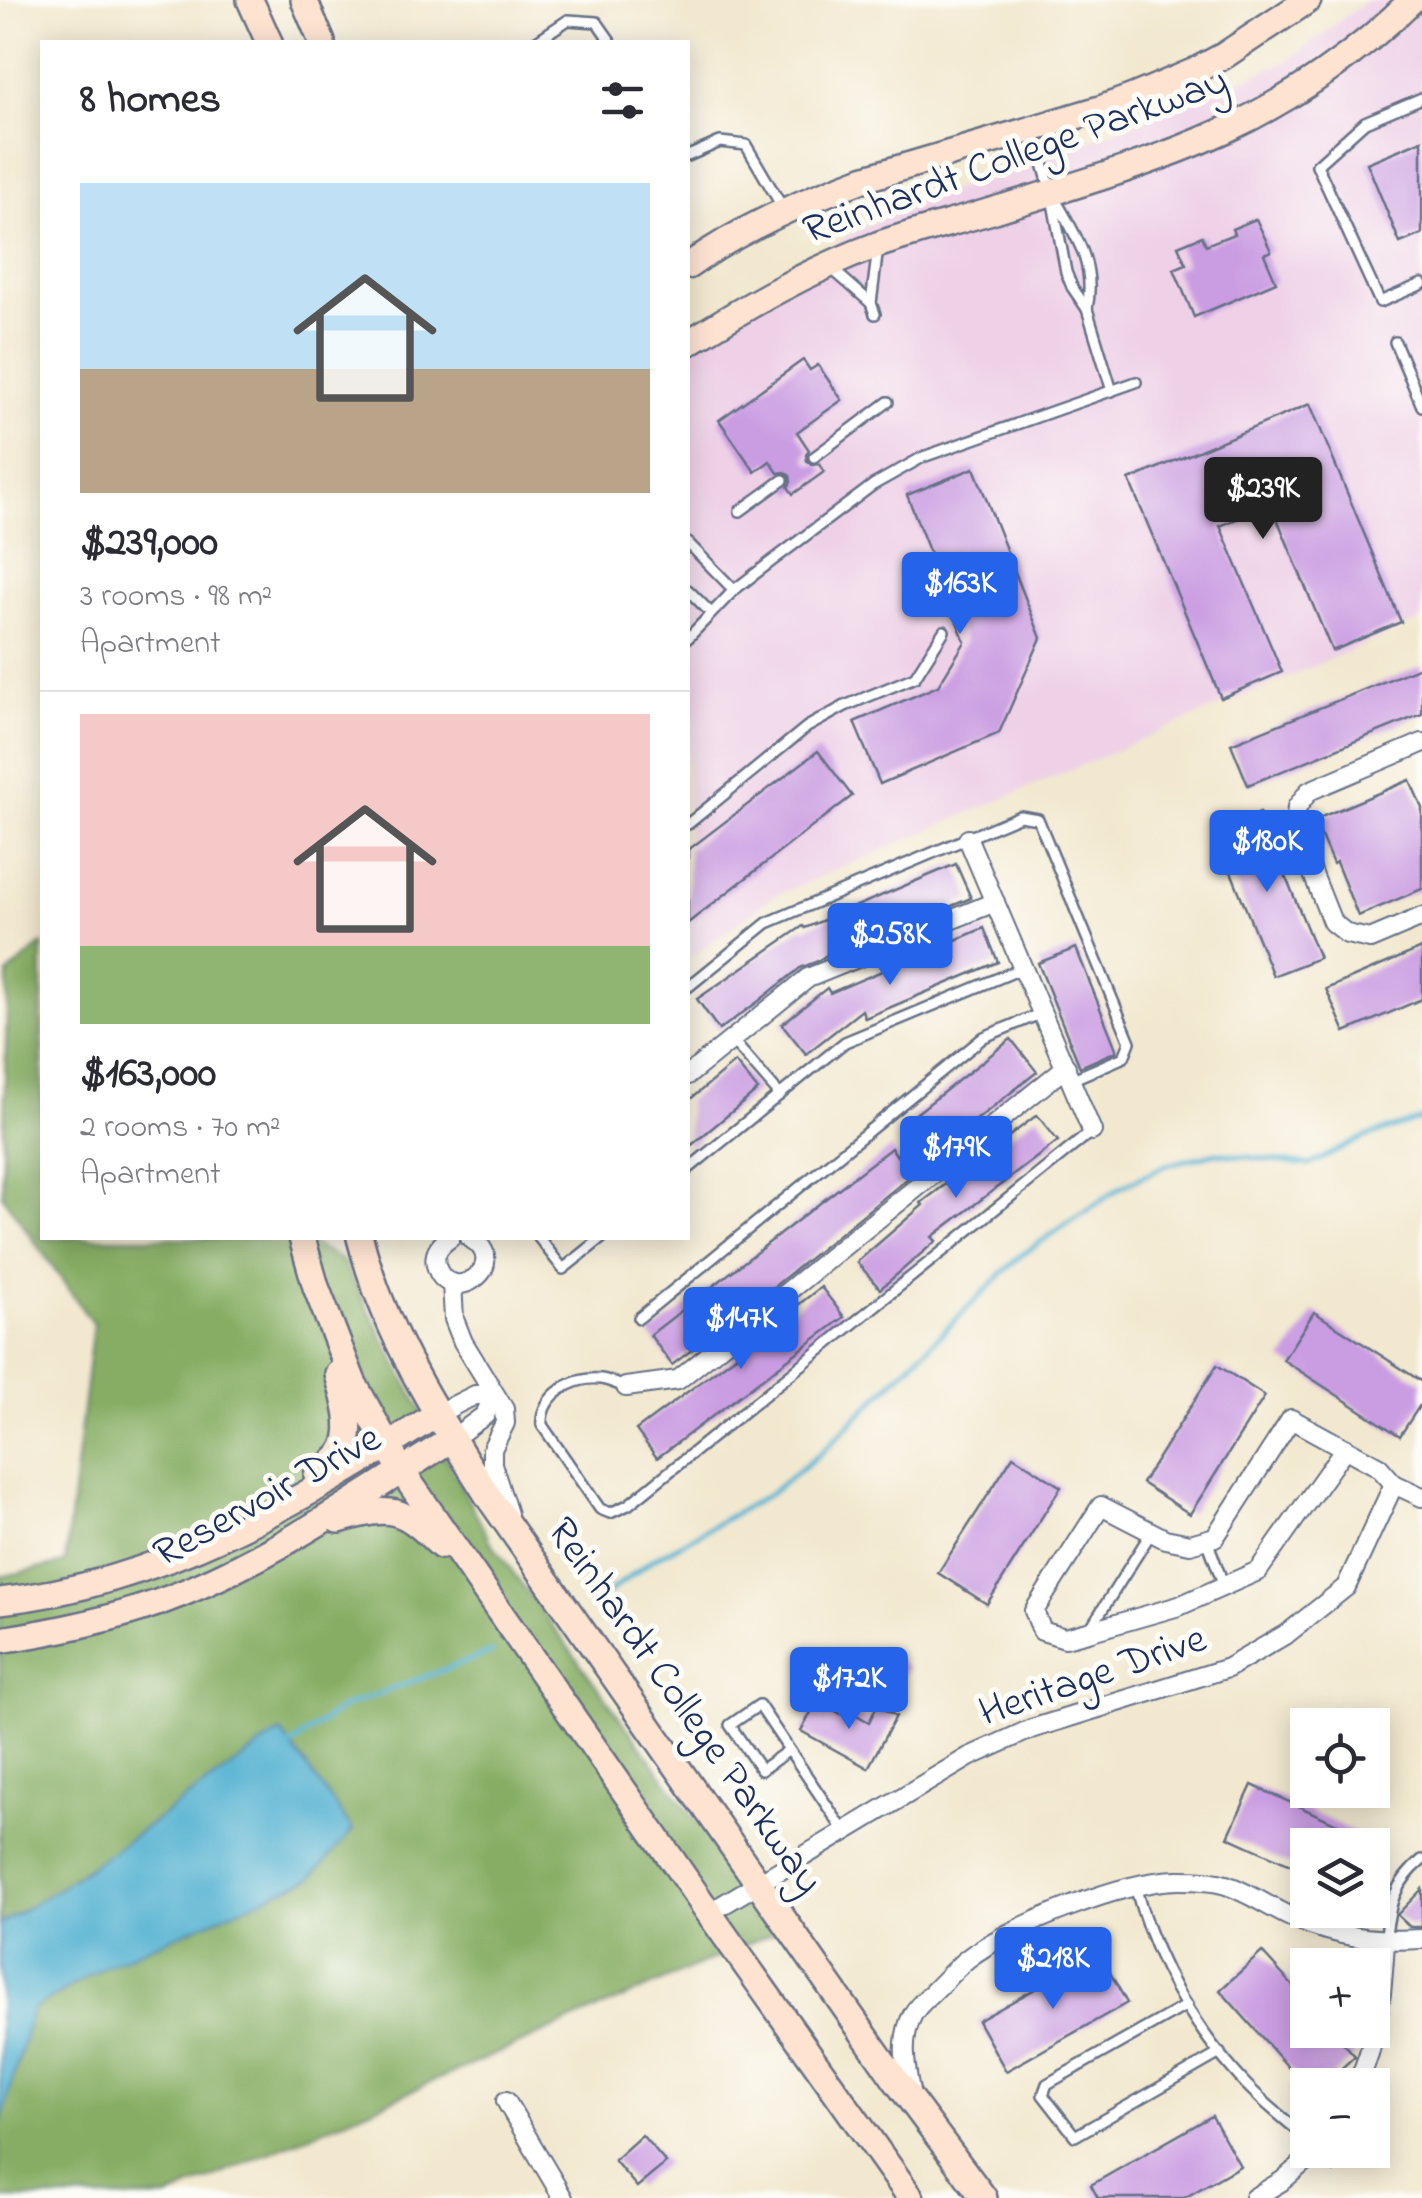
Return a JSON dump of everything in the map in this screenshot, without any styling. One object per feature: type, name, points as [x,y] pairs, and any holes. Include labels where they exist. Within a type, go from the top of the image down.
[{"type":"street","points":[[250,0],[269,40]]},
{"type":"street","points":[[304,0],[321,40]]},
{"type":"street","name":"Reinhardt College Parkway","points":[[690,265],[784,210],[863,179],[1100,109],[1195,71],[1308,0]]},
{"type":"street","name":"Reinhardt College Parkway","points":[[690,342],[766,295],[878,245],[1164,155],[1225,130],[1272,106],[1361,44],[1412,0]]},
{"type":"street","points":[[1422,744],[1309,791],[1297,808],[1296,829],[1332,922],[1347,934],[1370,939],[1422,917]]},
{"type":"street","points":[[968,839],[1092,1132]]},
{"type":"street","points":[[690,1071],[808,978],[995,902]]},
{"type":"street","points":[[626,1387],[678,1380],[1068,1074]]},
{"type":"street","points":[[284,1505],[342,1453],[349,1433],[346,1407],[303,1240]]},
{"type":"street","name":"Reinhardt College Parkway","points":[[361,1240],[384,1312],[452,1439],[758,1882],[984,2198]]},
{"type":"street","points":[[447,1240],[439,1246],[436,1268],[442,1277],[463,1285],[473,1281],[485,1263],[478,1240]]},
{"type":"street","points":[[452,1283],[454,1319],[463,1342],[504,1409],[505,1422],[492,1450],[492,1464],[516,1536]]},
{"type":"street","points":[[316,1287],[353,1382],[402,1470],[709,1914],[912,2198]]},
{"type":"street","points":[[438,1414],[475,1395],[494,1395]]},
{"type":"street","points":[[452,1439],[485,1414],[494,1395]]},
{"type":"street","name":"Reservoir Drive","points":[[0,1600],[78,1588],[156,1564],[218,1539],[284,1505],[438,1414]]},
{"type":"street","points":[[1345,1448],[1258,1571],[1178,1606],[1088,1632],[1065,1638],[1042,1631],[1034,1612],[1101,1506],[1166,1539],[1190,1544],[1215,1537],[1291,1419],[1345,1448],[1378,1466],[1394,1484],[1422,1497]]},
{"type":"street","name":"Reservoir Drive","points":[[0,1640],[66,1629],[159,1602],[254,1559],[452,1439]]},
{"type":"street","name":"Heritage Drive","points":[[709,1914],[969,1758],[1031,1729],[1228,1668],[1288,1634],[1346,1587],[1394,1484]]},
{"type":"street","points":[[306,1530],[374,1510],[401,1513],[424,1529],[479,1584]]},
{"type":"street","points":[[913,2103],[905,2067],[906,2036],[914,2012],[968,1958],[1014,1931],[1102,1895],[1156,1881],[1224,1884],[1296,1920],[1348,1936],[1385,1942],[1422,1939]]},
{"type":"street","points":[[1365,2068],[1376,2035],[1385,1942]]},
{"type":"street","points":[[506,2101],[563,2198]]},
{"type":"street","points":[[1254,2198],[1298,2168]]},
{"type":"lane","points":[[538,40],[568,20],[597,22],[609,40]]},
{"type":"lane","points":[[1422,98],[1365,122],[1317,165],[1380,302],[1422,284]]},
{"type":"lane","points":[[1033,129],[1051,192],[1066,272],[1087,309],[1112,391]]},
{"type":"lane","points":[[690,155],[720,142],[746,145],[784,210]]},
{"type":"lane","points":[[1051,192],[1084,252],[1091,279],[1087,309]]},
{"type":"lane","points":[[827,266],[873,309],[878,245]]},
{"type":"lane","points":[[1395,342],[1422,406]]},
{"type":"lane","points":[[690,636],[734,590],[873,484],[923,457],[1136,382]]},
{"type":"lane","points":[[814,457],[888,402]]},
{"type":"lane","points":[[740,511],[783,480]]},
{"type":"lane","points":[[690,544],[734,590]]},
{"type":"lane","points":[[690,592],[711,614]]},
{"type":"lane","points":[[690,822],[807,727],[845,706],[915,677],[944,631]]},
{"type":"lane","points":[[690,985],[767,923],[1020,816],[1038,819],[1130,1042],[1124,1057],[1068,1074]]},
{"type":"lane","points":[[690,1167],[844,1042],[1023,968]]},
{"type":"lane","points":[[640,1318],[984,1037],[1043,1013]]},
{"type":"lane","points":[[732,1040],[780,1095]]},
{"type":"lane","points":[[626,1387],[602,1379],[576,1383],[550,1398],[541,1415],[542,1424],[600,1509],[610,1513],[628,1505],[1092,1132]]},
{"type":"lane","points":[[541,1240],[563,1269],[599,1240]]},
{"type":"lane","points":[[1088,1632],[1152,1532]]},
{"type":"lane","points":[[1206,1540],[1224,1586]]},
{"type":"lane","points":[[789,1750],[760,1770],[730,1725],[758,1706],[789,1750],[844,1831]]},
{"type":"lane","points":[[1385,1942],[1390,1901],[1410,1870],[1422,1860]]},
{"type":"lane","points":[[1135,1886],[1167,1972],[1187,2005],[1220,2054],[1290,2123]]},
{"type":"lane","points":[[1187,2005],[1047,2084],[1043,2095],[1075,2136],[1220,2054]]},
{"type":"shaded area","points":[[1366,0],[1422,0],[1422,620],[772,897],[690,958],[690,327],[886,215],[1128,126],[1291,60]]},
{"type":"green space","points":[[40,946],[40,1240],[305,1240],[343,1261],[490,1541],[777,1931],[167,2198],[0,2198],[0,1577],[65,1563],[93,1324],[2,1195],[8,974]]},
{"type":"water","points":[[281,1732],[353,1830],[311,1878],[107,1965],[32,2010],[0,2126],[0,1924],[64,1885]]},
{"type":"building","points":[[1422,140],[1422,234],[1400,243],[1367,163]]},
{"type":"building","points":[[1256,219],[1271,251],[1264,254],[1276,282],[1194,317],[1174,269],[1186,264],[1178,246],[1202,236],[1206,245],[1234,234],[1232,229]]},
{"type":"building","points":[[803,360],[810,370],[818,365],[842,400],[797,432],[809,450],[807,461],[819,464],[824,472],[793,494],[788,487],[790,476],[778,473],[770,461],[755,472],[719,420]]},
{"type":"building","points":[[1310,404],[1401,622],[1332,651],[1271,504],[1220,526],[1282,672],[1221,698],[1129,480]]},
{"type":"building","points":[[974,468],[1041,638],[999,733],[880,784],[854,722],[938,686],[965,642],[907,495]]},
{"type":"building","points":[[1422,666],[1422,714],[1248,785],[1231,744]]},
{"type":"building","points":[[818,751],[852,796],[690,921],[690,848]]},
{"type":"building","points":[[1410,780],[1422,808],[1422,889],[1358,916],[1314,820]]},
{"type":"building","points":[[1260,813],[1319,958],[1273,976],[1215,832]]},
{"type":"building","points":[[956,864],[971,898],[905,925],[893,908],[818,961],[800,968],[719,1030],[697,999],[803,926]]},
{"type":"building","points":[[984,928],[998,962],[865,1018],[862,1010],[806,1054],[782,1024],[827,988],[830,993]]},
{"type":"building","points":[[1076,948],[1117,1051],[1080,1067],[1038,963]]},
{"type":"building","points":[[1422,948],[1422,999],[1345,1032],[1326,989]]},
{"type":"building","points":[[1011,1039],[1037,1072],[938,1150],[912,1117]]},
{"type":"building","points":[[735,1062],[758,1090],[690,1146],[690,1099]]},
{"type":"building","points":[[1037,1115],[1058,1141],[932,1237],[936,1241],[880,1289],[857,1262],[921,1203]]},
{"type":"building","points":[[891,1148],[912,1175],[672,1365],[650,1335]]},
{"type":"building","points":[[821,1287],[844,1317],[657,1458],[636,1430],[764,1335]]},
{"type":"building","points":[[1314,1312],[1422,1382],[1422,1402],[1400,1436],[1283,1360]]},
{"type":"building","points":[[1217,1365],[1265,1396],[1190,1514],[1142,1483]]},
{"type":"building","points":[[1013,1456],[1061,1487],[987,1604],[938,1573]]},
{"type":"building","points":[[887,1649],[909,1668],[897,1681],[875,1662]]},
{"type":"building","points":[[817,1701],[841,1714],[844,1708],[869,1722],[877,1706],[896,1716],[868,1768],[801,1731]]},
{"type":"building","points":[[1252,1785],[1290,1802],[1290,1808],[1302,1808],[1346,1828],[1290,1828],[1290,1865],[1228,1837]]},
{"type":"building","points":[[1422,1889],[1422,1927],[1410,1927],[1397,1915]]},
{"type":"building","points":[[1262,1952],[1290,1983],[1290,2048],[1348,2048],[1355,2056],[1342,2068],[1290,2069],[1220,1990]]},
{"type":"building","points":[[1099,1953],[1127,2003],[1006,2071],[978,2021]]},
{"type":"building","points":[[1212,2116],[1240,2166],[1184,2198],[1098,2198],[1091,2185]]},
{"type":"building","points":[[642,2135],[666,2163],[637,2187],[614,2160]]},
{"type":"waterway","points":[[604,1596],[652,1560],[771,1493],[823,1451],[1020,1256],[1121,1187],[1166,1165],[1217,1153],[1309,1165],[1365,1137],[1422,1119]]},
{"type":"waterway","points":[[289,1747],[341,1708],[492,1652]]}]
